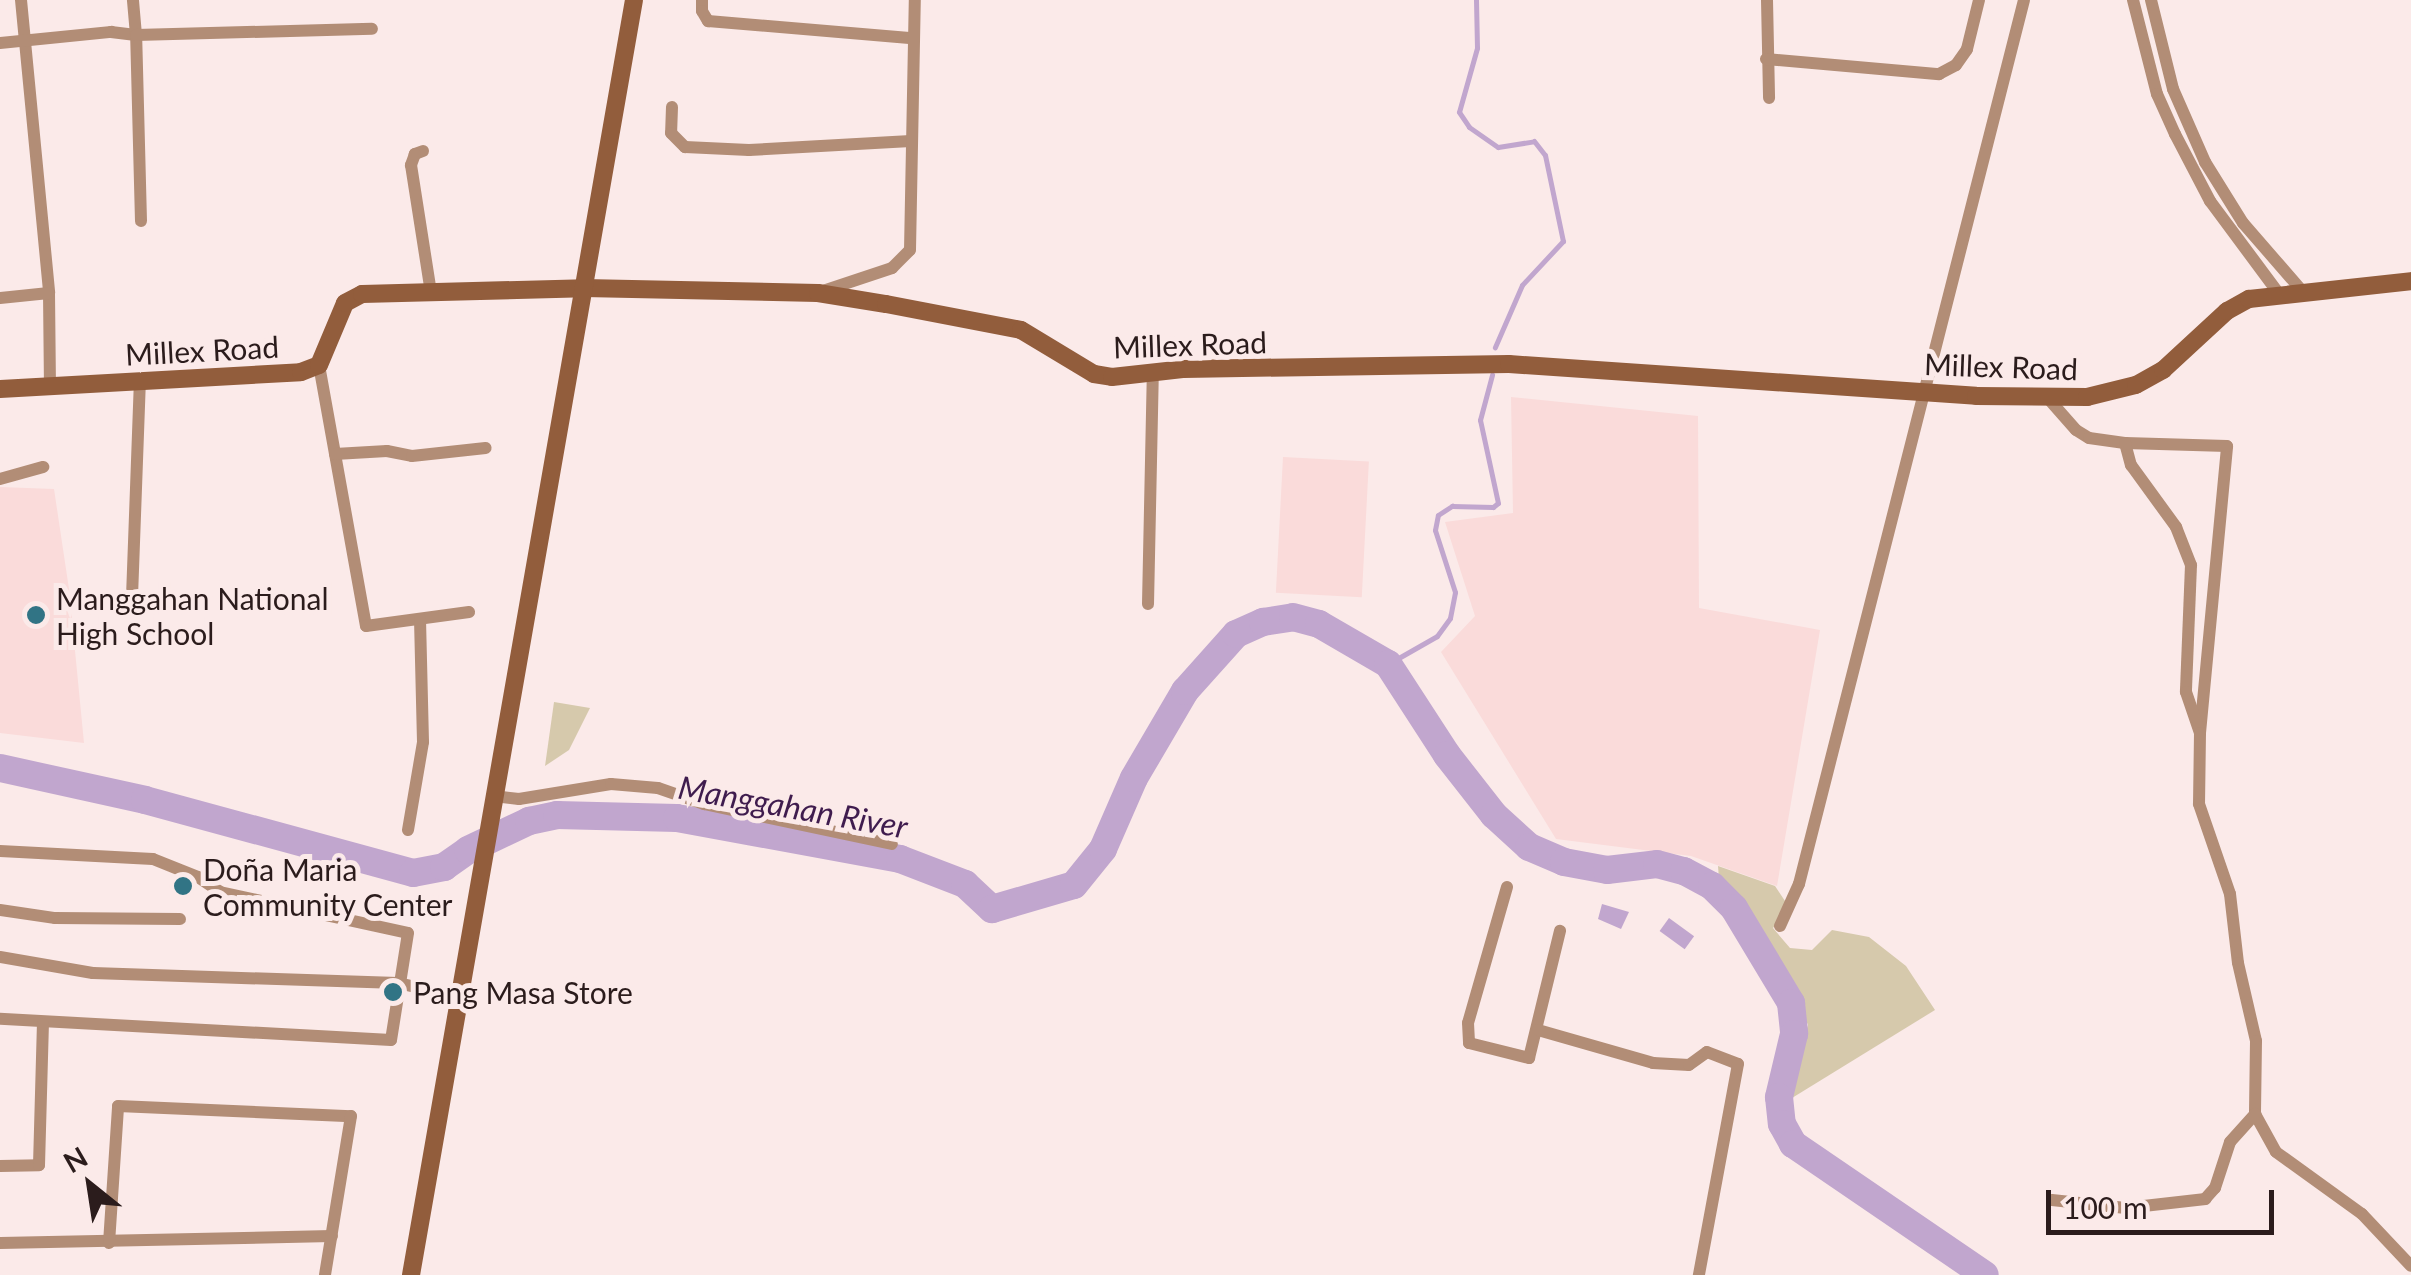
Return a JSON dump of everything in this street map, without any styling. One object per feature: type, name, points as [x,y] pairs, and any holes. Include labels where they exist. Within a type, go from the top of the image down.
[{"type":"street","points":[[21,0],[48,293],[50,384]]},
{"type":"street","points":[[134,0],[141,221]]},
{"type":"street","points":[[411,1275],[634,0]]},
{"type":"street","points":[[702,0],[702,11],[708,20],[912,38]]},
{"type":"street","points":[[818,292],[892,268],[910,250],[915,0]]},
{"type":"street","points":[[1766,0],[1769,98]]},
{"type":"street","points":[[1766,59],[1939,74],[1956,64],[1967,49],[1979,0]]},
{"type":"street","points":[[1780,926],[1799,884],[2024,0]]},
{"type":"street","points":[[2133,0],[2158,94],[2174,134],[2210,202],[2280,294]]},
{"type":"street","points":[[2152,0],[2173,89],[2205,162],[2243,224],[2303,292]]},
{"type":"street","points":[[0,43],[111,32],[136,36],[372,29]]},
{"type":"street","points":[[672,107],[671,133],[685,147],[749,150],[911,141]]},
{"type":"street","points":[[424,152],[415,154],[411,165],[432,292]]},
{"type":"street","name":"Millex Road","points":[[0,390],[50,384],[280,374],[319,365],[346,303],[362,294],[584,288],[818,292],[1021,330],[1094,374],[1509,364],[1922,392],[2087,397],[2136,386],[2179,359],[2228,311],[2249,299],[2411,281]]},
{"type":"street","points":[[0,298],[48,293]]},
{"type":"street","points":[[319,365],[366,626],[470,612]]},
{"type":"street","points":[[1148,604],[1153,374]]},
{"type":"street","points":[[132,597],[140,381]]},
{"type":"street","points":[[2046,396],[2076,430],[2089,438],[2227,446],[2200,733],[2199,804],[2230,894],[2238,963],[2256,1041],[2254,1114],[2276,1152],[2362,1214],[2411,1266]]},
{"type":"street","points":[[2124,443],[2130,464],[2188,549],[2192,565],[2186,692],[2200,733]]},
{"type":"street","points":[[335,454],[387,452],[412,456],[486,448]]},
{"type":"street","points":[[0,479],[43,467]]},
{"type":"street","points":[[408,830],[423,742],[420,620]]},
{"type":"street","points":[[494,798],[519,799],[611,784],[658,788],[704,804],[892,844]]},
{"type":"street","points":[[0,851],[153,858],[198,877],[220,892],[408,933],[391,1040],[0,1020]]},
{"type":"street","points":[[1507,887],[1466,1036],[1474,1047],[1527,1059],[1538,1030],[1560,931]]},
{"type":"street","points":[[0,910],[55,918],[180,918]]},
{"type":"street","points":[[0,956],[93,973],[398,983],[419,988]]},
{"type":"street","points":[[0,1166],[39,1165],[43,1024]]},
{"type":"street","points":[[1538,1030],[1653,1064],[1690,1065],[1707,1052],[1738,1064],[1699,1275]]},
{"type":"street","points":[[109,1243],[118,1106],[351,1116],[325,1275]]},
{"type":"street","points":[[2052,1200],[2126,1208],[2190,1204],[2206,1199],[2215,1188],[2230,1142],[2254,1114]]},
{"type":"street","points":[[0,1244],[332,1236]]},
{"type":"shaded area","points":[[1511,397],[1698,416],[1699,608],[1820,630],[1777,886],[1691,856],[1556,839],[1441,652],[1475,616],[1445,522],[1513,513]]},
{"type":"shaded area","points":[[1283,457],[1369,462],[1362,597],[1276,593]]},
{"type":"shaded area","name":"Manggahan National High School","points":[[0,487],[54,489],[69,589],[84,743],[0,733]]},
{"type":"shaded area","points":[[554,702],[590,708],[569,750],[545,766]]},
{"type":"shaded area","points":[[1718,866],[1775,886],[1789,907],[1773,928],[1790,948],[1812,950],[1832,930],[1869,937],[1906,966],[1935,1010],[1792,1098],[1789,1086],[1808,1025],[1796,995],[1737,896],[1719,879]]},
{"type":"shaded area","points":[[1602,904],[1629,912],[1621,929],[1598,919]]},
{"type":"shaded area","points":[[1669,918],[1694,936],[1685,949],[1660,931]]},
{"type":"waterway","points":[[1476,0],[1477,48],[1459,112],[1469,127],[1498,147],[1534,141],[1545,155],[1563,241],[1522,285],[1495,347]]},
{"type":"waterway","points":[[1388,664],[1437,636],[1450,618],[1455,592],[1435,530],[1438,515],[1452,506],[1493,507],[1498,503],[1480,420],[1492,375]]},
{"type":"waterway","name":"Manggahan River","points":[[0,768],[145,800],[413,873],[444,867],[468,850],[529,821],[557,815],[677,818],[900,859],[965,884],[992,909],[1074,885],[1103,849],[1134,778],[1185,691],[1236,634],[1263,622],[1293,617],[1319,624],[1388,664],[1447,755],[1494,815],[1529,847],[1564,862],[1607,870],[1657,864],[1684,871],[1712,886],[1734,908],[1791,1003],[1794,1034],[1779,1097],[1782,1124],[1793,1144],[1985,1275]]},
{"type":"place","name":"Manggahan National High School","points":[[36,615]]},
{"type":"place","name":"Doña Maria Community Center","points":[[183,886]]},
{"type":"place","name":"Pang Masa Store","points":[[393,992]]}]
